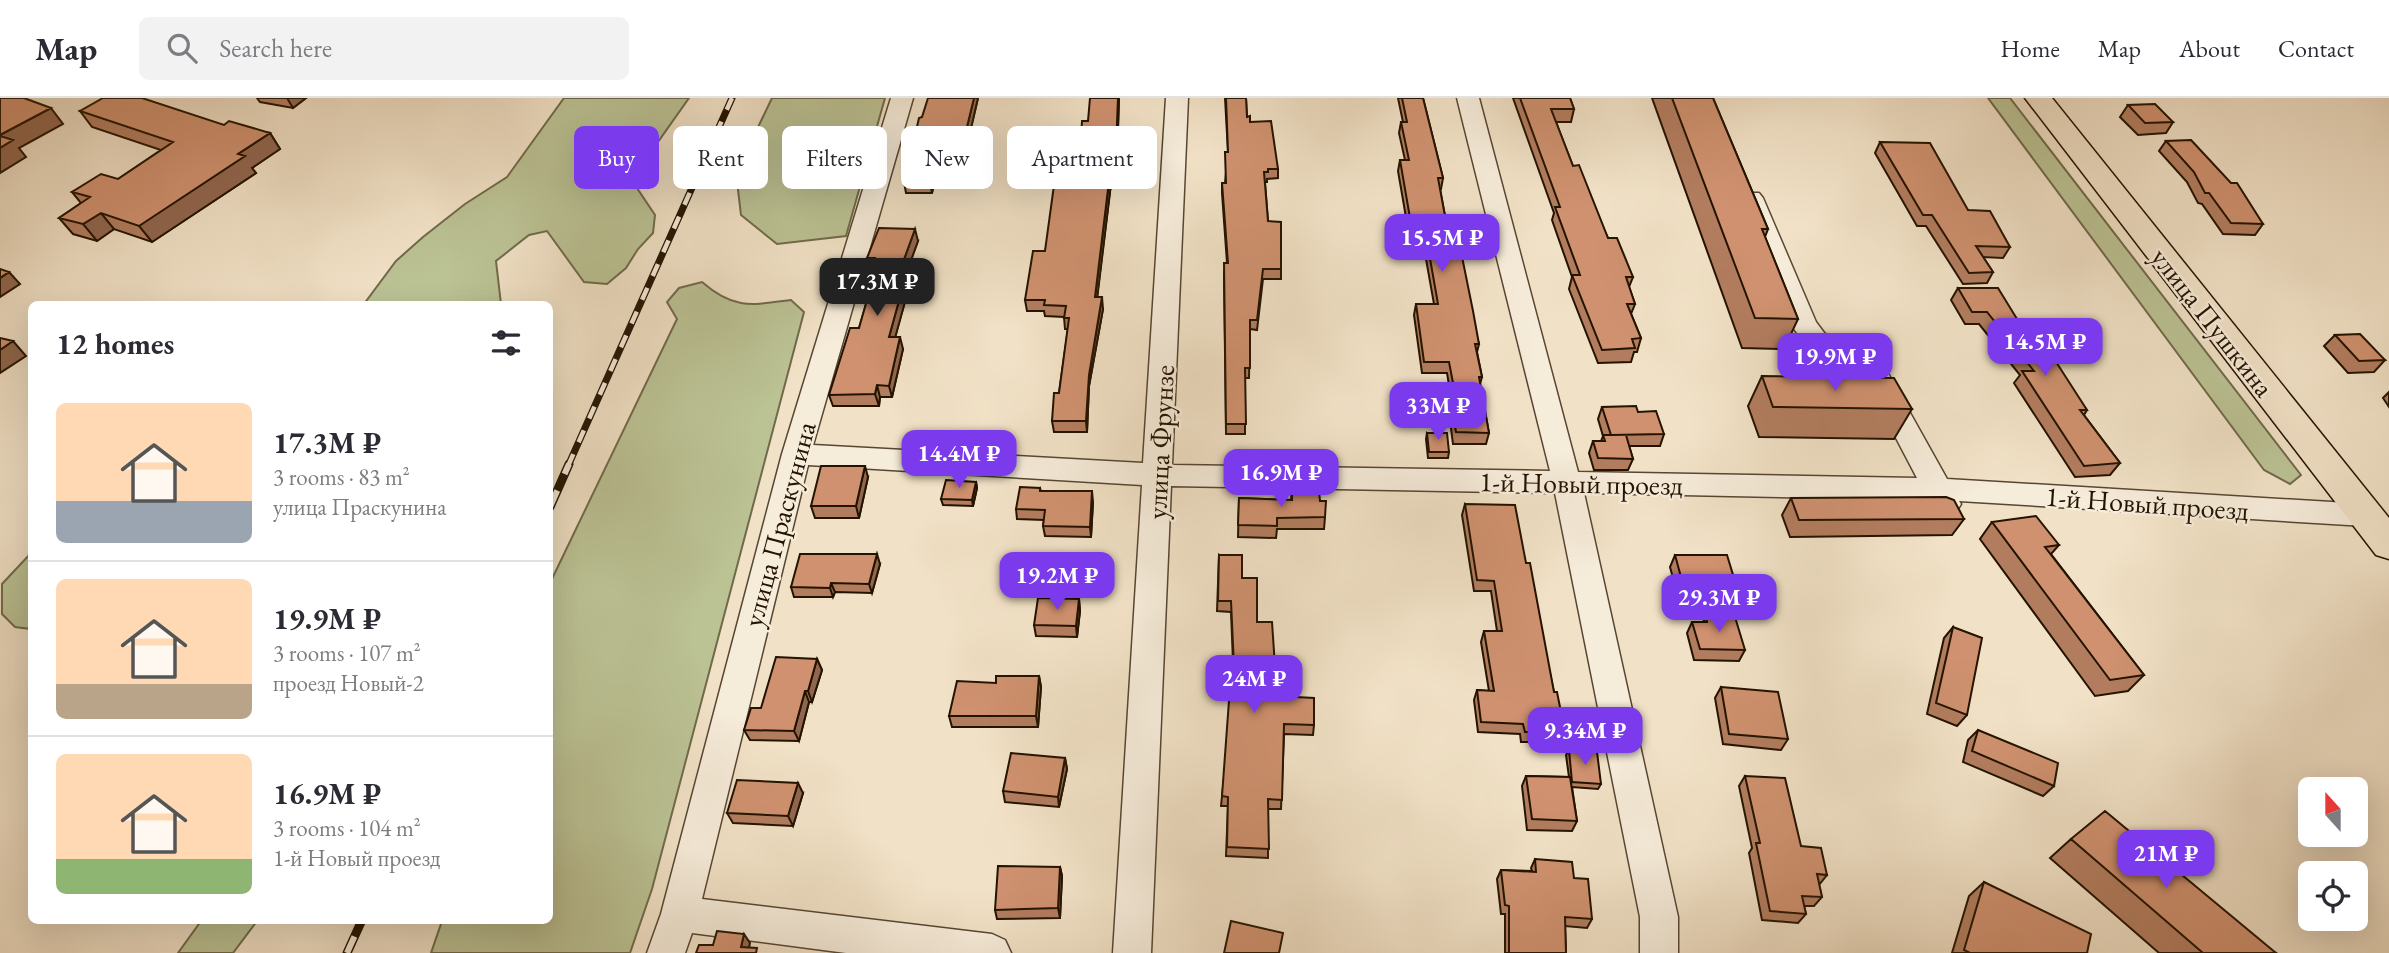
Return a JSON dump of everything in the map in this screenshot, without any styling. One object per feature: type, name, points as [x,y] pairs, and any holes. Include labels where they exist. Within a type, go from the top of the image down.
[{"type":"main road","name":"улица Пушкина","points":[[2038,98],[2389,545]]},
{"type":"street","name":"улица Праскунина","points":[[666,953],[680,914],[796,454],[902,98]]},
{"type":"street","name":"улица Фрунзе","points":[[1132,953],[1177,98]]},
{"type":"street","points":[[1468,98],[1567,483],[1659,917],[1660,953]]},
{"type":"street","points":[[1741,174],[1804,325],[1817,341],[1862,349],[1942,497]]},
{"type":"street","name":"1-й Новый проезд","points":[[796,454],[1159,475],[1567,483],[2365,514]]},
{"type":"street","points":[[680,914],[992,953]]},
{"type":"green space","points":[[564,98],[689,98],[659,141],[659,126],[574,126],[574,189],[638,189],[655,215],[653,233],[638,249],[626,268],[607,284],[584,282],[547,231],[529,235],[496,261],[501,301],[366,301],[396,261],[465,204],[507,177]]},
{"type":"green space","points":[[772,98],[885,98],[877,126],[782,126],[782,189],[859,189],[846,236],[777,244],[741,215],[738,189],[768,189],[768,126],[759,126]]},
{"type":"green space","points":[[1988,98],[2010,98],[2301,475],[2290,484],[2264,470]]},
{"type":"green space","points":[[702,282],[713,291],[734,301],[754,304],[791,300],[804,312],[652,889],[630,953],[431,953],[441,924],[553,924],[553,577],[677,319],[667,302],[679,288]]},
{"type":"green space","points":[[28,556],[28,629],[15,627],[2,614],[2,584]]},
{"type":"green space","points":[[199,924],[255,924],[233,953],[178,953]]},
{"type":"building","points":[[0,98],[24,98],[51,108],[0,135]]},
{"type":"building","points":[[103,98],[142,98],[224,125],[229,121],[270,133],[238,154],[245,156],[139,226],[101,213],[83,224],[59,218],[90,197],[72,192],[101,174],[118,179],[173,142],[80,111]]},
{"type":"building","points":[[928,98],[974,98],[967,126],[917,126],[919,118],[922,117]]},
{"type":"building","points":[[1090,98],[1118,98],[1117,126],[1082,126],[1082,121],[1088,121]]},
{"type":"building","points":[[1226,98],[1246,98],[1247,117],[1250,116],[1250,122],[1271,121],[1278,169],[1264,172],[1268,221],[1281,222],[1281,269],[1263,269],[1257,320],[1250,320],[1250,368],[1245,368],[1246,424],[1226,424],[1224,263],[1228,263],[1222,183],[1226,183],[1225,152],[1228,152]]},
{"type":"building","points":[[1402,98],[1423,98],[1443,178],[1438,178],[1447,227],[1456,227],[1473,311],[1479,344],[1475,344],[1482,377],[1479,377],[1489,433],[1456,432],[1452,409],[1458,409],[1449,362],[1424,362],[1416,304],[1438,304],[1428,247],[1418,247],[1413,218],[1410,218],[1400,160],[1409,160],[1401,122],[1407,122]]},
{"type":"building","points":[[1520,98],[1570,98],[1574,109],[1551,109],[1573,166],[1579,165],[1608,238],[1617,238],[1633,277],[1626,277],[1635,304],[1627,304],[1641,338],[1632,339],[1635,348],[1602,350],[1572,275],[1580,275],[1555,207],[1560,207]]},
{"type":"building","points":[[1672,98],[1713,98],[1768,229],[1762,229],[1798,319],[1755,318]]},
{"type":"building","points":[[2155,104],[2173,122],[2145,123],[2128,105]]},
{"type":"building","points":[[0,136],[13,140],[0,148]]},
{"type":"building","points":[[2191,140],[2231,183],[2237,183],[2263,224],[2231,223],[2209,193],[2205,193],[2194,172],[2166,141]]},
{"type":"building","points":[[1880,142],[1930,143],[1968,210],[1990,211],[2010,247],[1976,246],[1993,272],[1969,273],[1932,215],[1923,215]]},
{"type":"building","points":[[1053,189],[1108,189],[1095,297],[1102,297],[1089,375],[1086,421],[1052,421],[1054,393],[1059,393],[1069,318],[1064,318],[1066,306],[1044,305],[1045,300],[1025,300],[1033,251],[1045,251]]},
{"type":"building","points":[[879,228],[915,229],[902,265],[919,265],[914,286],[903,286],[889,337],[900,337],[889,386],[877,385],[875,394],[829,395],[850,328],[859,328],[871,286],[875,258],[867,258]]},
{"type":"building","points":[[0,269],[9,272],[0,278]]},
{"type":"building","points":[[1958,288],[1998,288],[2025,332],[2035,331],[2042,340],[2087,410],[2080,410],[2120,463],[2084,466],[2022,371],[2034,371],[1987,312],[1972,312]]},
{"type":"building","points":[[2360,334],[2385,360],[2359,361],[2335,335]]},
{"type":"building","points":[[0,338],[13,341],[0,350]]},
{"type":"building","points":[[1762,376],[1894,378],[1912,409],[1773,407]]},
{"type":"building","points":[[1636,406],[1638,412],[1656,411],[1664,434],[1611,435],[1602,407]]},
{"type":"building","points":[[1427,433],[1447,433],[1449,452],[1429,452]]},
{"type":"building","points":[[1603,435],[1626,435],[1633,459],[1598,458],[1593,441],[1605,441]]},
{"type":"building","points":[[821,466],[865,466],[856,506],[811,506]]},
{"type":"building","points":[[946,480],[976,482],[972,500],[941,499]]},
{"type":"building","points":[[1020,487],[1040,488],[1040,491],[1092,491],[1090,527],[1043,526],[1045,510],[1016,509]]},
{"type":"building","points":[[1292,490],[1319,490],[1320,501],[1326,501],[1325,517],[1277,518],[1277,526],[1238,525],[1239,498],[1292,500]]},
{"type":"building","points":[[1946,497],[1954,500],[1964,519],[1799,520],[1791,498]]},
{"type":"building","points":[[1465,504],[1515,505],[1526,563],[1530,563],[1554,692],[1557,692],[1565,732],[1525,732],[1523,724],[1481,722],[1477,690],[1494,691],[1484,631],[1502,631],[1494,581],[1477,580]]},
{"type":"building","points":[[2036,516],[2059,545],[2045,547],[2144,675],[2110,680],[1992,522]]},
{"type":"building","points":[[800,554],[877,554],[869,584],[831,583],[830,588],[791,587]]},
{"type":"building","points":[[1219,555],[1242,555],[1242,578],[1257,578],[1257,622],[1272,622],[1277,696],[1314,698],[1314,725],[1284,724],[1282,800],[1268,799],[1269,849],[1227,847],[1228,797],[1222,796],[1230,687],[1235,688],[1231,601],[1218,601]]},
{"type":"building","points":[[1675,555],[1727,555],[1734,578],[1681,577]]},
{"type":"building","points":[[1038,598],[1079,599],[1076,626],[1034,625]]},
{"type":"building","points":[[1706,617],[1735,617],[1745,650],[1700,649],[1692,622],[1707,622]]},
{"type":"building","points":[[1953,627],[1982,638],[1967,715],[1936,703]]},
{"type":"building","points":[[776,657],[817,659],[794,731],[744,730],[751,708],[761,708]]},
{"type":"building","points":[[996,676],[1039,676],[1036,716],[949,716],[957,681],[996,683]]},
{"type":"building","points":[[1721,687],[1778,692],[1788,739],[1729,734]]},
{"type":"building","points":[[1978,730],[2058,763],[2054,786],[1972,751]]},
{"type":"building","points":[[1569,750],[1597,752],[1601,784],[1572,782]]},
{"type":"building","points":[[1011,753],[1065,758],[1058,797],[1003,791]]},
{"type":"building","points":[[1526,776],[1570,777],[1577,821],[1532,819]]},
{"type":"building","points":[[1745,776],[1785,778],[1801,846],[1821,848],[1827,875],[1817,874],[1822,897],[1802,896],[1806,914],[1770,911],[1756,843],[1760,843]]},
{"type":"building","points":[[737,780],[798,783],[788,816],[727,813]]},
{"type":"building","points":[[2105,811],[2276,953],[2203,953],[2071,839]]},
{"type":"building","points":[[1535,859],[1572,862],[1574,878],[1588,879],[1592,919],[1565,917],[1566,953],[1509,953],[1509,906],[1505,905],[1501,870],[1536,872]]},
{"type":"building","points":[[998,866],[1060,867],[1058,908],[995,910]]},
{"type":"building","points":[[1984,882],[2091,934],[2087,953],[1970,953],[1964,950]]},
{"type":"building","points":[[1231,921],[1283,933],[1279,953],[1224,953]]},
{"type":"building","points":[[717,931],[744,934],[741,947],[757,948],[756,953],[696,953],[699,945],[713,945]]},
{"type":"railway","points":[[568,466],[732,98]]},
{"type":"railway","points":[[553,500],[569,464]]},
{"type":"railway","points":[[347,953],[360,924]]}]
